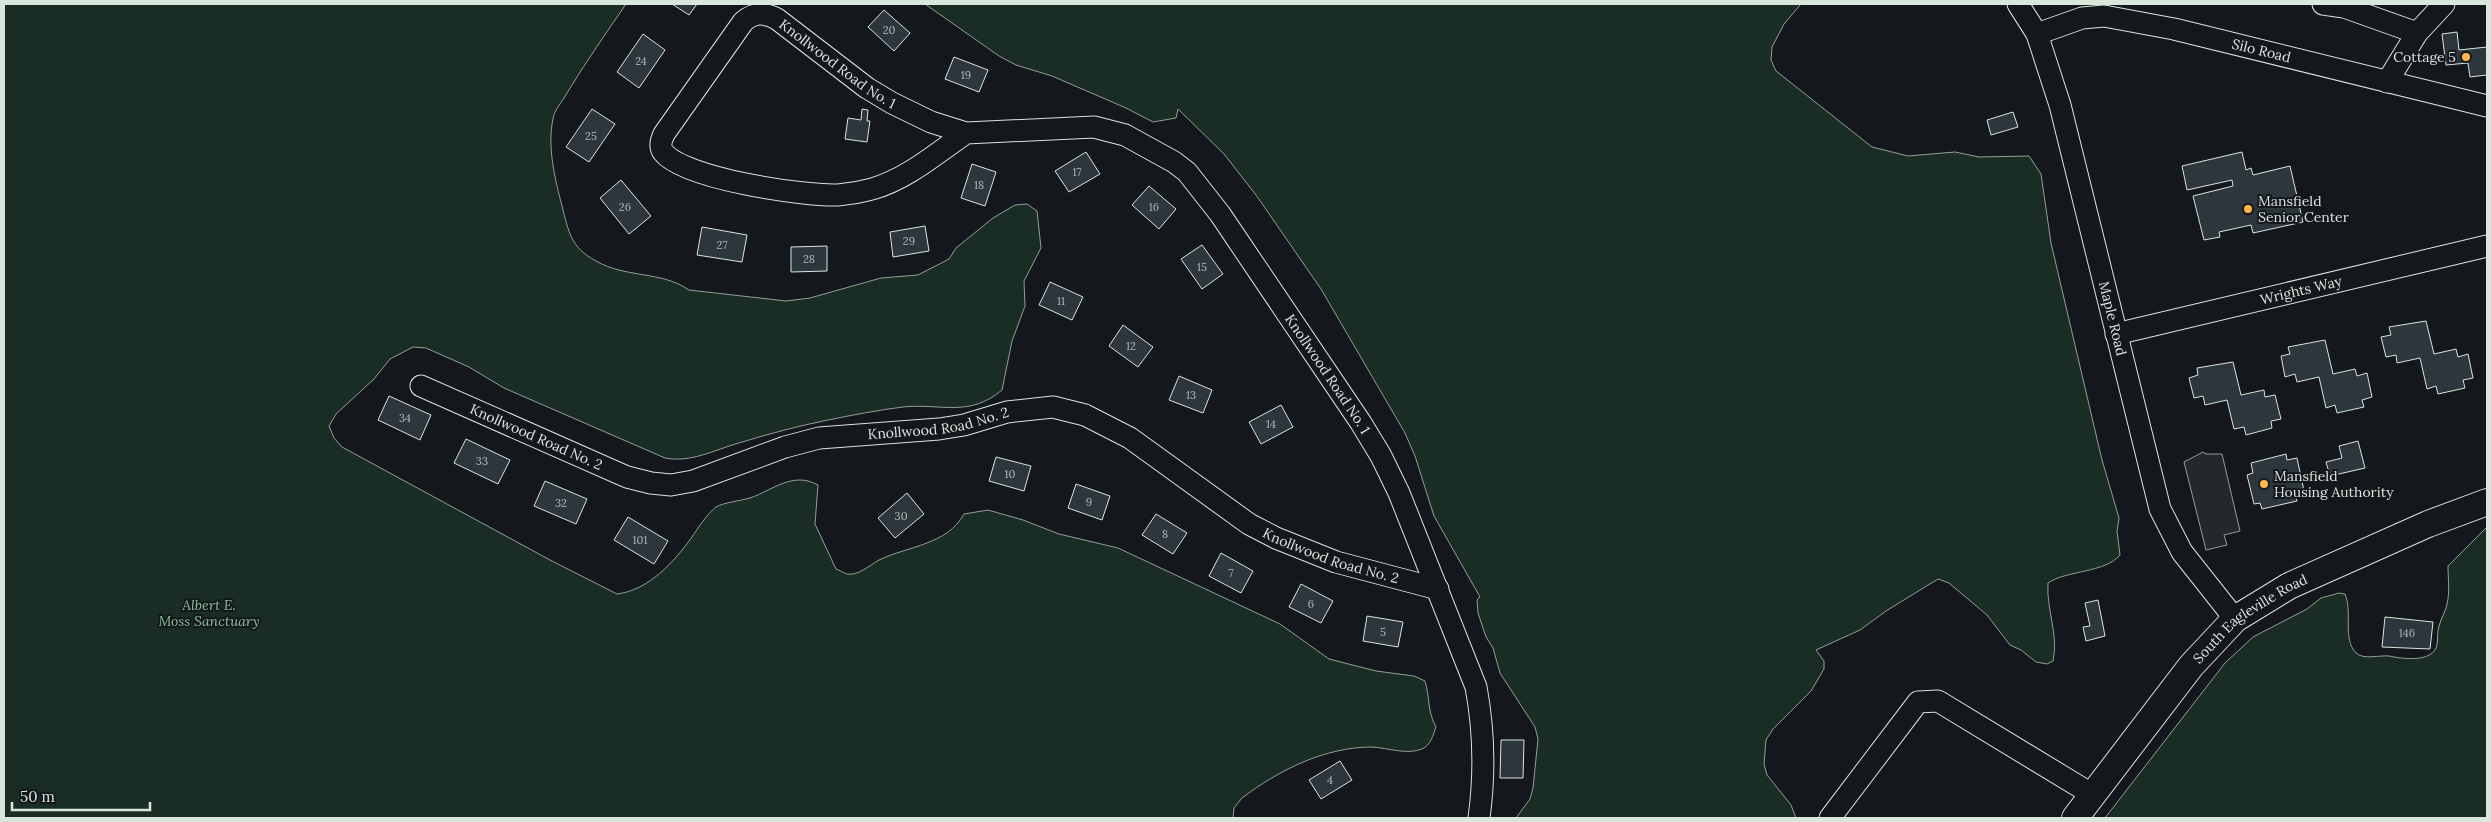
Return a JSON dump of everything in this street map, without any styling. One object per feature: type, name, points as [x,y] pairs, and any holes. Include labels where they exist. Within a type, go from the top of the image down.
[{"type":"main road","name":"South Eagleville Road","points":[[2076,818],[2191,666],[2235,619],[2289,586],[2428,524],[2487,502]]},
{"type":"street","name":"Maple Road","points":[[2018,4],[2037,34],[2060,105],[2160,509],[2182,552],[2235,619]]},
{"type":"street","points":[[2323,4],[2344,6],[2417,33]]},
{"type":"street","points":[[2387,82],[2417,33],[2444,4]]},
{"type":"street","name":"Silo Road","points":[[2037,34],[2104,10],[2487,106]]},
{"type":"street","name":"Knollwood Road No. 1","points":[[966,133],[921,165],[887,184],[839,195],[783,191],[692,169],[666,155],[661,148],[664,134],[743,22],[751,15],[759,13],[768,14],[777,19],[834,65],[892,104],[931,122],[966,133],[1094,127],[1140,142],[1186,172],[1220,214],[1266,280],[1382,456],[1399,492],[1476,687],[1482,717],[1483,744],[1479,818]]},
{"type":"street","name":"Wrights Way","points":[[2116,334],[2487,246]]},
{"type":"street","name":"Knollwood Road No. 2","points":[[421,386],[627,477],[651,483],[671,485],[693,481],[785,447],[819,438],[955,426],[1030,408],[1053,407],[1069,410],[1130,438],[1249,524],[1276,538],[1336,562],[1438,588]]},
{"type":"street","points":[[1830,818],[1918,702],[1938,701],[2093,795]]},
{"type":"green space","name":"Albert E. Moss Sanctuary","points":[[4,4],[626,4],[581,70],[554,116],[551,130],[551,152],[557,185],[572,238],[587,256],[619,270],[667,280],[689,290],[786,301],[810,298],[881,278],[918,275],[949,259],[956,248],[993,218],[1015,205],[1027,204],[1037,211],[1041,248],[1024,281],[1025,306],[1012,341],[1002,390],[990,399],[978,404],[966,407],[903,407],[865,413],[783,430],[702,455],[684,459],[665,458],[504,388],[469,367],[426,348],[413,347],[390,359],[374,379],[336,414],[329,426],[334,438],[342,447],[550,560],[617,594],[640,587],[660,573],[677,556],[706,517],[716,507],[750,498],[783,483],[800,480],[818,485],[815,524],[836,569],[847,574],[860,572],[890,555],[937,538],[957,524],[964,514],[988,510],[1023,520],[1059,534],[1118,548],[1280,624],[1329,659],[1376,671],[1414,676],[1425,681],[1431,715],[1436,727],[1431,740],[1428,745],[1416,751],[1372,747],[1354,748],[1337,751],[1303,762],[1271,778],[1242,798],[1234,808],[1233,818],[4,818]]},
{"type":"green space","points":[[925,4],[1801,4],[1784,24],[1772,47],[1771,60],[1776,71],[1872,147],[1908,156],[1955,152],[1979,157],[2029,156],[2041,174],[2051,243],[2102,460],[2119,518],[2117,531],[2120,555],[2105,565],[2065,576],[2048,583],[2054,632],[2054,651],[2053,661],[2047,664],[2036,662],[2021,650],[2010,645],[1987,615],[1949,583],[1938,579],[1886,611],[1860,630],[1816,650],[1824,661],[1824,669],[1811,691],[1773,729],[1766,740],[1764,764],[1767,775],[1791,805],[1796,818],[1516,818],[1530,799],[1533,788],[1538,739],[1535,727],[1500,673],[1493,648],[1486,637],[1478,613],[1477,600],[1480,597],[1434,516],[1415,456],[1405,433],[1321,289],[1256,195],[1224,154],[1178,109],[1176,118],[1153,122],[1126,108],[1052,76],[1016,65],[999,56]]},
{"type":"green space","points":[[2487,527],[2487,818],[2105,818],[2225,663],[2253,637],[2307,609],[2321,598],[2339,593],[2345,594],[2348,609],[2348,633],[2352,647],[2359,655],[2409,659],[2430,655],[2437,645],[2438,628],[2446,609],[2449,590],[2448,566]]},
{"type":"shaded area","points":[[2203,452],[2206,454],[2222,454],[2240,531],[2224,535],[2227,545],[2206,550],[2184,462]]},
{"type":"building","points":[[672,4],[697,4],[689,15]]},
{"type":"building","points":[[884,10],[910,33],[894,51],[868,27]]},
{"type":"building","name":"Cottage 5","points":[[2457,32],[2459,50],[2487,47],[2487,75],[2470,77],[2468,63],[2446,65],[2442,34]]},
{"type":"building","points":[[643,34],[665,50],[639,88],[617,72]]},
{"type":"building","points":[[954,57],[988,70],[979,92],[945,79]]},
{"type":"building","points":[[592,109],[615,124],[589,162],[566,147]]},
{"type":"building","points":[[862,109],[868,110],[867,121],[870,121],[867,142],[845,139],[848,118],[861,120]]},
{"type":"building","points":[[2013,112],[2018,127],[1991,135],[1987,120]]},
{"type":"building","points":[[1086,152],[1100,174],[1069,192],[1055,171]]},
{"type":"building","name":"Mansfield Senior Center","points":[[2242,152],[2246,170],[2251,168],[2253,175],[2290,166],[2303,222],[2253,233],[2251,225],[2219,232],[2220,237],[2204,240],[2193,196],[2233,186],[2232,180],[2187,190],[2182,166]]},
{"type":"building","points":[[972,164],[996,172],[985,206],[961,198]]},
{"type":"building","points":[[621,180],[651,216],[629,234],[600,198]]},
{"type":"building","points":[[1149,186],[1176,209],[1159,229],[1132,205]]},
{"type":"building","points":[[925,226],[929,251],[893,257],[890,232]]},
{"type":"building","points":[[702,227],[747,235],[742,262],[697,255]]},
{"type":"building","points":[[1202,245],[1223,274],[1202,289],[1181,259]]},
{"type":"building","points":[[827,246],[827,271],[791,272],[791,247]]},
{"type":"building","points":[[1050,282],[1083,297],[1072,320],[1039,305]]},
{"type":"building","points":[[2426,321],[2434,354],[2456,349],[2458,357],[2468,354],[2473,378],[2463,380],[2465,388],[2438,394],[2436,386],[2427,389],[2420,358],[2397,363],[2396,355],[2386,357],[2381,337],[2391,335],[2389,327]]},
{"type":"building","points":[[1123,325],[1153,347],[1138,367],[1109,346]]},
{"type":"building","points":[[2325,340],[2333,374],[2355,369],[2357,376],[2367,373],[2372,397],[2362,400],[2364,407],[2337,413],[2335,405],[2326,408],[2319,377],[2297,382],[2295,374],[2285,377],[2281,356],[2290,354],[2288,347]]},
{"type":"building","points":[[2233,362],[2241,395],[2264,390],[2265,397],[2275,395],[2281,419],[2271,421],[2272,428],[2246,435],[2244,427],[2234,429],[2227,400],[2205,405],[2203,396],[2194,398],[2189,378],[2198,375],[2197,368]]},
{"type":"building","points":[[1179,376],[1212,390],[1203,413],[1169,400]]},
{"type":"building","points":[[389,396],[431,415],[420,440],[378,420]]},
{"type":"building","points":[[1281,405],[1293,427],[1261,444],[1249,422]]},
{"type":"building","points":[[466,439],[510,460],[498,484],[454,463]]},
{"type":"building","points":[[2358,441],[2365,468],[2330,476],[2326,462],[2342,458],[2339,446]]},
{"type":"building","points":[[2286,454],[2287,460],[2297,458],[2304,491],[2295,494],[2297,501],[2262,509],[2260,503],[2254,504],[2247,475],[2253,473],[2251,463]]},
{"type":"building","points":[[996,457],[1031,466],[1024,491],[989,481]]},
{"type":"building","points":[[545,481],[587,499],[576,524],[534,506]]},
{"type":"building","points":[[1076,484],[1110,496],[1102,520],[1068,508]]},
{"type":"building","points":[[907,493],[924,514],[895,538],[878,518]]},
{"type":"building","points":[[1156,514],[1187,533],[1173,554],[1142,535]]},
{"type":"building","points":[[628,517],[668,541],[654,564],[614,540]]},
{"type":"building","points":[[1221,553],[1253,571],[1241,593],[1209,576]]},
{"type":"building","points":[[1301,584],[1333,601],[1321,623],[1289,607]]},
{"type":"building","points":[[2098,600],[2105,636],[2086,641],[2083,627],[2090,626],[2085,603]]},
{"type":"building","points":[[1367,616],[1403,622],[1398,647],[1363,641]]},
{"type":"building","points":[[2385,617],[2433,622],[2430,649],[2382,647]]},
{"type":"building","points":[[1501,740],[1524,740],[1523,778],[1500,778]]},
{"type":"building","points":[[1340,761],[1352,780],[1321,799],[1309,780]]},
{"type":"place","name":"Cottage 5","points":[[2466,57]]},
{"type":"place","name":"Mansfield Senior Center","points":[[2248,209]]},
{"type":"place","name":"Mansfield Housing Authority","points":[[2264,484]]}]
